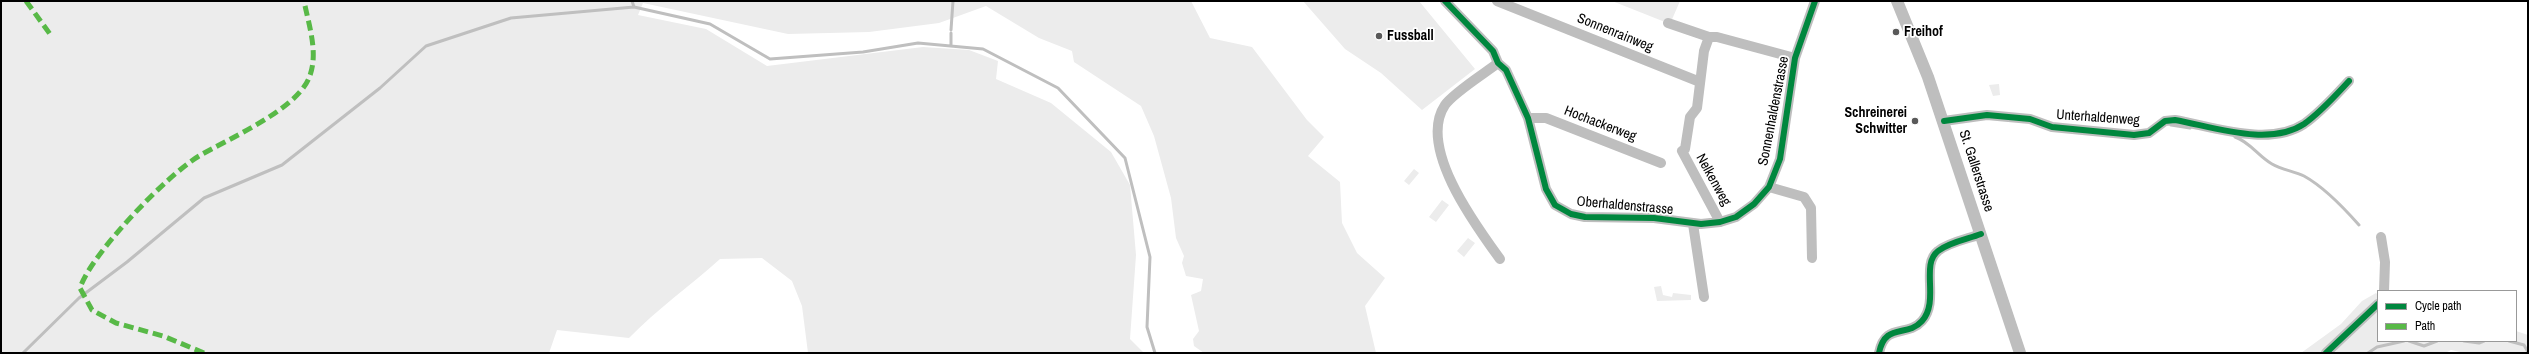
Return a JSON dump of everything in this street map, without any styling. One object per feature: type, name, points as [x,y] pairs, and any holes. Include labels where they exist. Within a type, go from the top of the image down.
[{"type":"street","name":"Sonnenrainweg","points":[[1497,1],[1700,82]]},
{"type":"street","name":"Sonnenhaldenstrasse","points":[[1693,224],[1720,222],[1744,212],[1769,187],[1780,159],[1795,58],[1815,1]]},
{"type":"street","name":"St. Gallerstrasse","points":[[1898,1],[1920,54],[1944,121],[2020,353]]},
{"type":"street","name":"Oberhaldenstrasse","points":[[1447,2],[1493,51],[1498,63],[1506,70],[1528,118],[1546,189],[1552,202],[1558,208],[1585,217],[1654,218],[1693,224]]},
{"type":"street","points":[[1668,23],[1709,37],[1717,37],[1795,58]]},
{"type":"street","points":[[1700,82],[1709,37]]},
{"type":"street","points":[[1498,63],[1445,104],[1439,117],[1438,129],[1446,169],[1458,198],[1500,259]]},
{"type":"street","name":"Unterhaldenweg","points":[[1944,121],[1987,115],[2030,119],[2052,127],[2134,135],[2149,133],[2165,121],[2175,120],[2260,136],[2280,134],[2303,124],[2324,108],[2349,81]]},
{"type":"street","name":"Nelkenweg","points":[[1700,82],[1697,108],[1690,117],[1686,149],[1682,152],[1720,222]]},
{"type":"street","name":"Hochackerweg","points":[[1528,118],[1546,118],[1661,163]]},
{"type":"street","points":[[1769,187],[1804,197],[1808,201],[1811,208],[1812,258]]},
{"type":"street","points":[[1693,224],[1704,297]]},
{"type":"street","points":[[1879,353],[1881,344],[1887,336],[1914,327],[1926,316],[1931,304],[1930,270],[1935,254],[1942,248],[1981,234]]},
{"type":"street","points":[[2381,237],[2385,262],[2384,290]]},
{"type":"street","points":[[2326,353],[2377,305]]},
{"type":"shaded area","points":[[1,1],[1191,1],[1210,38],[1252,47],[1307,120],[1324,137],[1308,156],[1340,182],[1342,223],[1357,253],[1385,278],[1365,306],[1376,353],[1204,353],[1194,346],[1193,339],[1199,331],[1191,295],[1201,291],[1203,279],[1186,276],[1182,263],[1184,256],[1176,238],[1171,198],[1154,136],[1141,106],[1074,62],[1072,51],[1039,38],[986,6],[939,23],[869,32],[788,34],[643,3],[638,15],[706,29],[767,66],[923,47],[969,50],[998,61],[996,79],[1051,103],[1111,152],[1130,185],[1136,255],[1130,339],[1144,353],[808,353],[802,306],[792,281],[762,258],[720,259],[651,317],[629,338],[557,330],[549,353],[1,353]]},
{"type":"shaded area","points":[[1303,1],[1419,1],[1475,69],[1422,110],[1381,73],[1345,49]]},
{"type":"shaded area","points":[[1612,1],[1680,1],[1670,24]]},
{"type":"shaded area","points":[[1999,84],[2000,95],[1993,96],[1989,85]]},
{"type":"shaded area","points":[[1414,169],[1419,173],[1409,185],[1404,181]]},
{"type":"shaded area","points":[[1442,200],[1449,205],[1436,222],[1429,217]]},
{"type":"shaded area","points":[[1468,238],[1475,243],[1464,257],[1457,251]]},
{"type":"shaded area","points":[[1661,286],[1663,295],[1672,297],[1673,293],[1691,295],[1691,300],[1657,301],[1654,287]]},
{"type":"shaded area","points":[[2376,293],[2377,294],[2377,342],[2517,342],[2517,331],[2528,335],[2528,353],[2465,353],[2451,350],[2445,353],[2301,353],[2341,324],[2362,301]]},
{"type":"waterway","points":[[632,1],[634,7]]},
{"type":"waterway","points":[[951,30],[953,1]]},
{"type":"waterway","points":[[23,353],[79,298],[127,262],[204,198],[282,165],[380,88],[426,46],[511,18],[634,7],[710,24],[770,59],[863,52],[918,43],[983,49],[1058,88],[1125,158],[1150,257],[1147,327],[1155,353]]},
{"type":"waterway","points":[[951,33],[951,46]]},
{"type":"waterway","points":[[2171,125],[2190,128]]},
{"type":"waterway","points":[[2235,137],[2245,142],[2272,164],[2300,174],[2319,186],[2359,225]]},
{"type":"waterway","points":[[2368,353],[2377,347],[2400,342]]},
{"type":"waterway","points":[[2412,342],[2424,346],[2434,342]]},
{"type":"waterway","points":[[2472,342],[2482,342]]},
{"type":"waterway","points":[[2513,342],[2524,345],[2528,352]]},
{"type":"marked path","points":[[26,1],[50,34]]},
{"type":"marked path","points":[[204,353],[163,336],[116,323],[92,310],[80,288],[87,273],[114,236],[168,180],[199,156],[260,123],[276,112],[302,90],[309,78],[313,59],[312,40],[304,1]]},
{"type":"cycle path","points":[[1445,1],[1493,51],[1498,63],[1506,70],[1528,118],[1546,189],[1555,205],[1571,214],[1585,217],[1654,218],[1701,224],[1720,222],[1736,217],[1754,204],[1769,187],[1780,159],[1795,58],[1815,1]]},
{"type":"cycle path","points":[[1944,121],[1987,115],[2030,119],[2052,127],[2134,135],[2149,133],[2165,121],[2175,120],[2241,133],[2258,135],[2275,134],[2290,131],[2304,124],[2322,109],[2349,81]]},
{"type":"cycle path","points":[[1879,353],[1882,343],[1886,337],[1916,326],[1922,321],[1927,313],[1930,304],[1930,265],[1933,257],[1938,251],[1953,243],[1981,234]]},
{"type":"cycle path","points":[[2326,353],[2377,305]]},
{"type":"place","name":"Freihof","points":[[1896,32]]},
{"type":"place","name":"Fussball","points":[[1379,36]]},
{"type":"place","name":"Schreinerei Schwitter","points":[[1915,121]]}]
